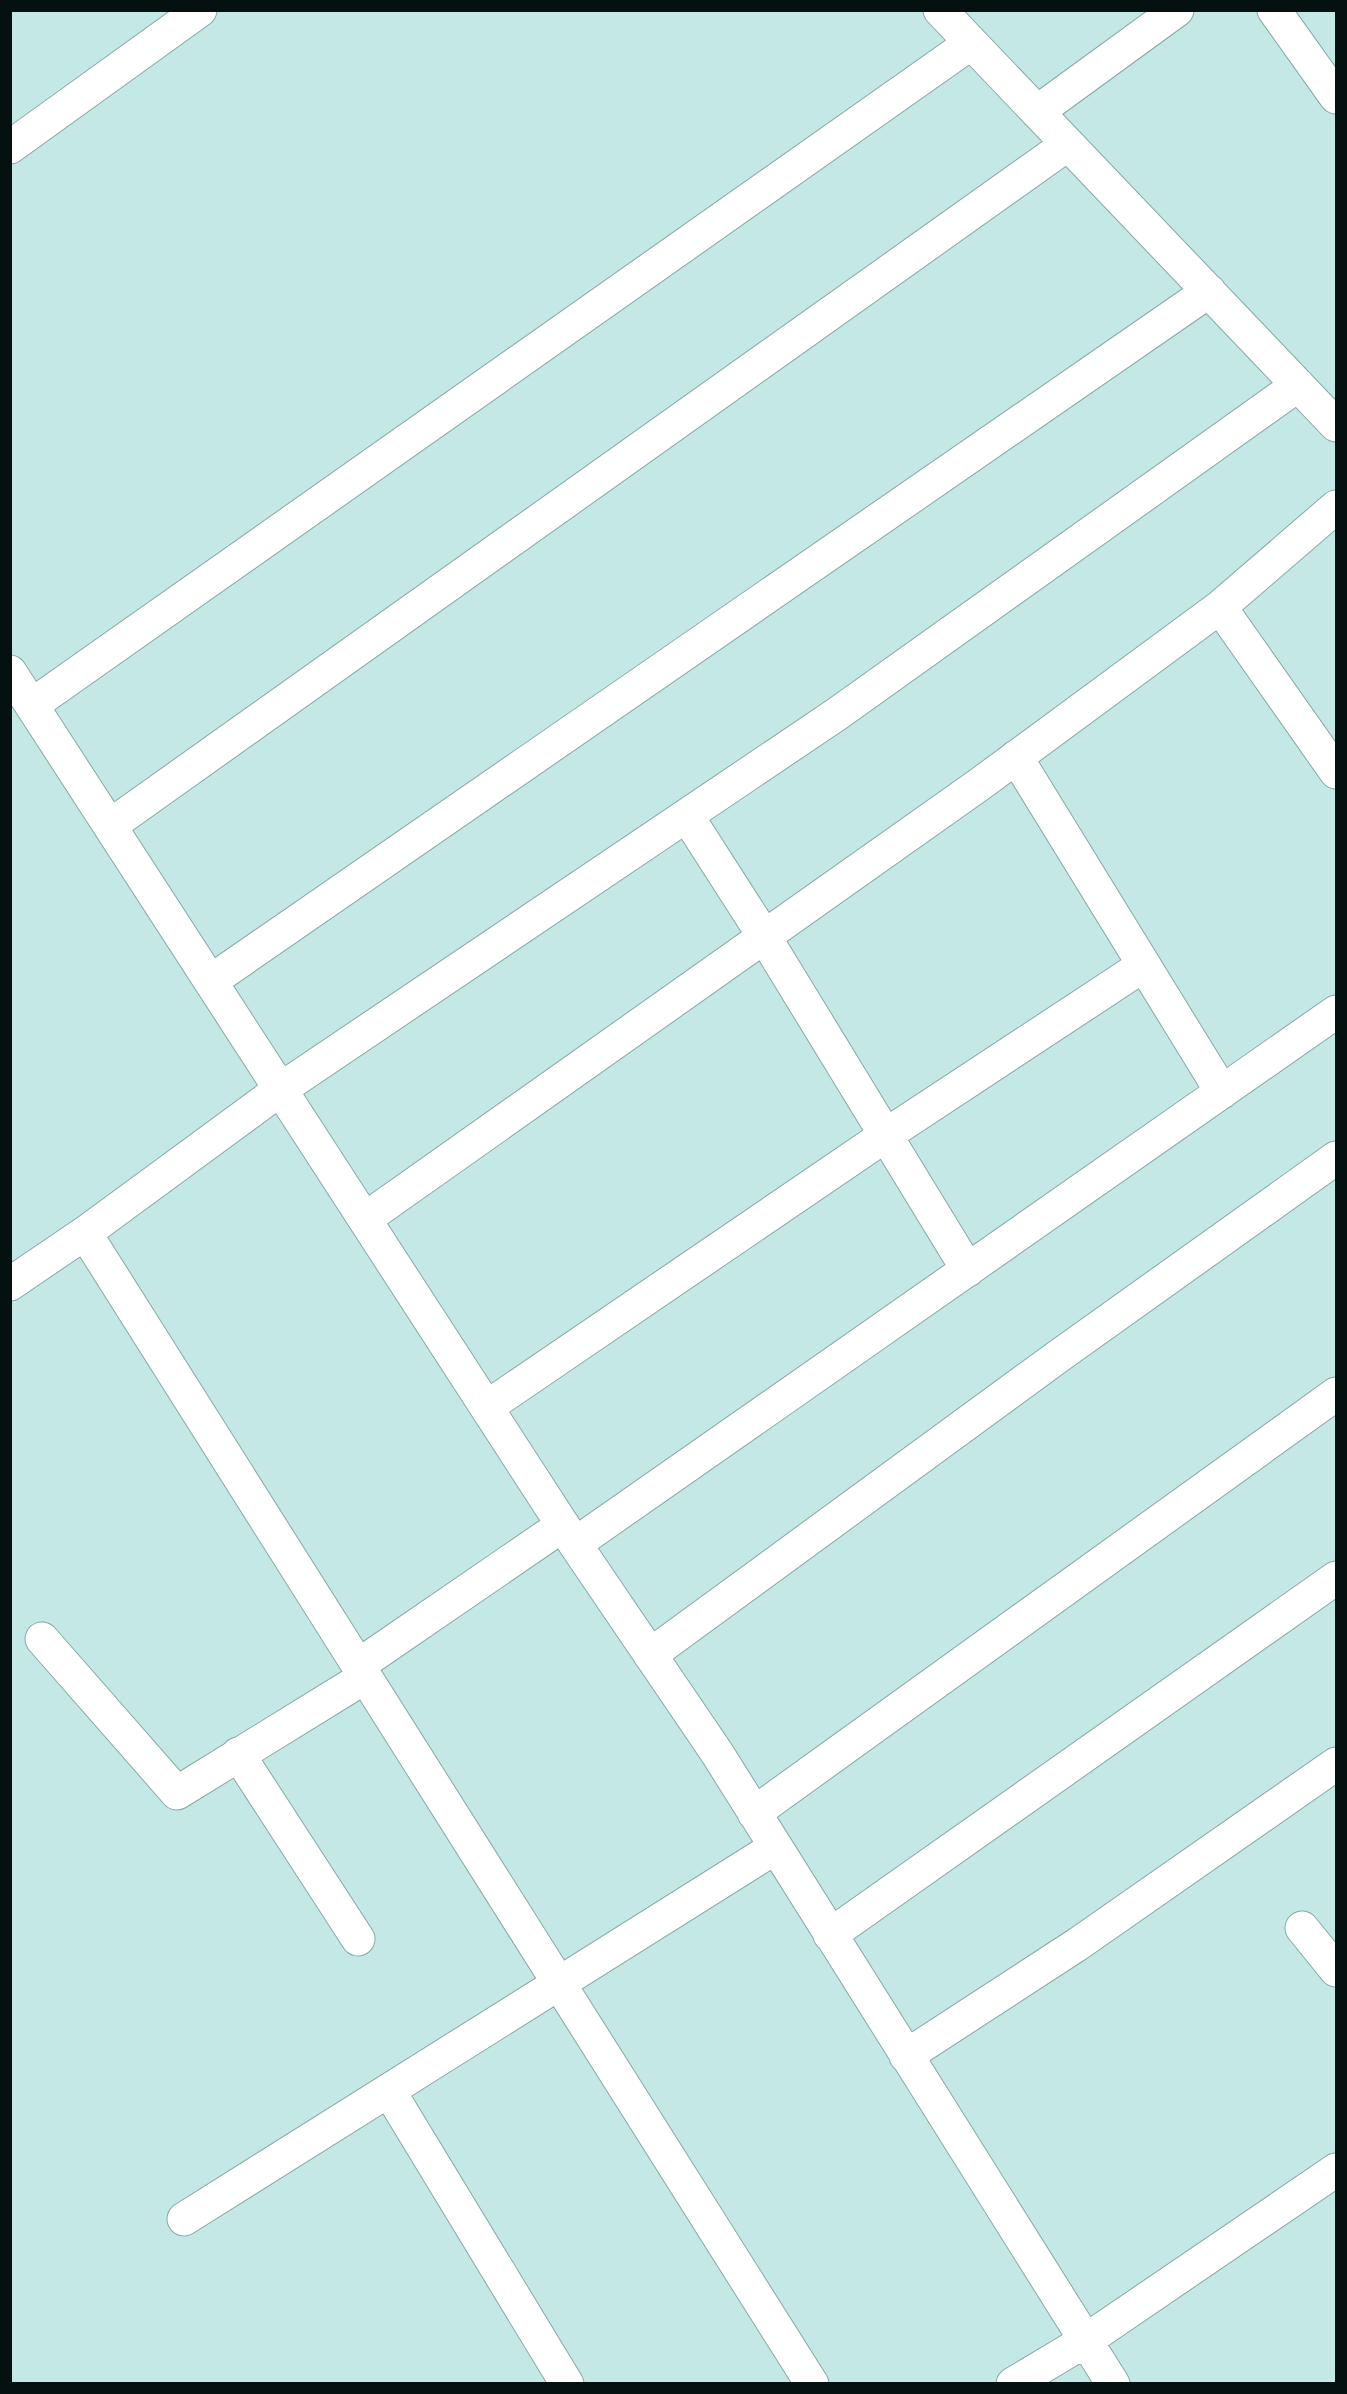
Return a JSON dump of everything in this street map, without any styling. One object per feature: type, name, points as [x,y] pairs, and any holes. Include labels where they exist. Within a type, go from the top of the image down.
[{"type":"street","points":[[10,147],[200,10]]},
{"type":"street","points":[[940,10],[1336,425]]},
{"type":"street","points":[[1037,112],[1177,10]]},
{"type":"street","points":[[1274,10],[1336,97]]},
{"type":"street","points":[[32,705],[971,43]]},
{"type":"street","points":[[111,825],[1068,144]]},
{"type":"street","points":[[211,981],[1209,291]]},
{"type":"street","points":[[10,1284],[85,1233],[281,1089],[837,714],[1298,385]]},
{"type":"street","points":[[365,1219],[1016,757],[1220,607],[1336,507]]},
{"type":"street","points":[[1220,607],[1336,772]]},
{"type":"street","points":[[10,672],[569,1534],[717,1753],[1113,2384]]},
{"type":"street","points":[[1016,757],[1222,1092]]},
{"type":"street","points":[[687,816],[764,936],[968,1270]]},
{"type":"street","points":[[487,1407],[885,1135],[1144,965]]},
{"type":"street","points":[[42,1639],[177,1793],[968,1270],[1336,1012]]},
{"type":"street","points":[[650,1655],[1336,1158]]},
{"type":"street","points":[[85,1233],[812,2384]]},
{"type":"street","points":[[754,1813],[1336,1394]]},
{"type":"street","points":[[830,1935],[1336,1578]]},
{"type":"street","points":[[238,1754],[358,1939]]},
{"type":"street","points":[[906,2056],[1078,1944],[1336,1764]]},
{"type":"street","points":[[184,2219],[776,1848]]},
{"type":"street","points":[[1302,1928],[1336,1970]]},
{"type":"street","points":[[389,2091],[567,2384]]},
{"type":"street","points":[[1013,2384],[1085,2341],[1336,2170]]}]
